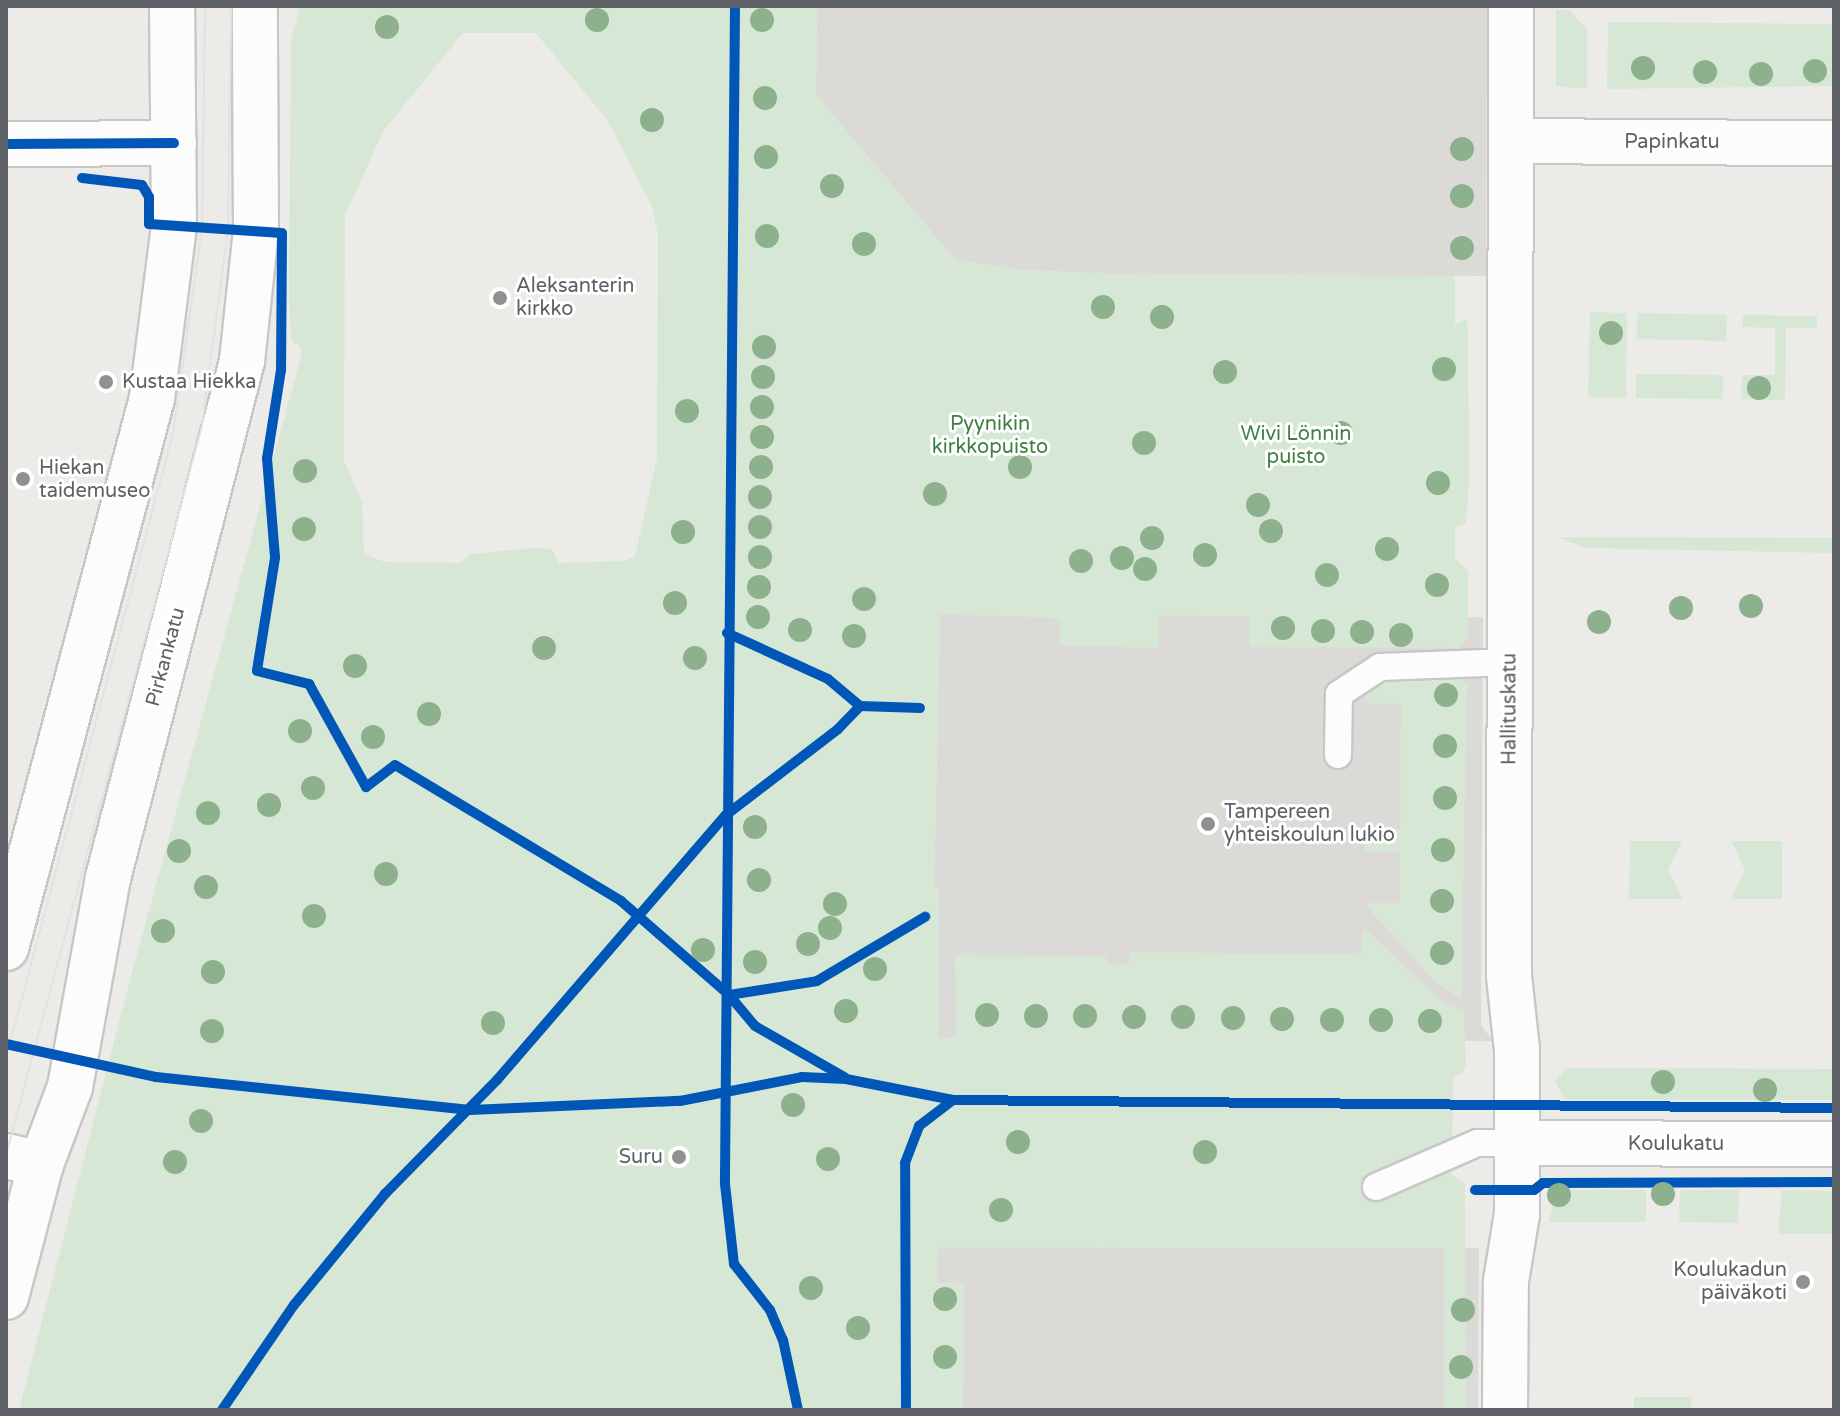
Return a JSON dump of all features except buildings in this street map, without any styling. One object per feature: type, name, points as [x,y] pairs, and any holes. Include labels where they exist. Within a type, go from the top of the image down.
[{"type":"main road","points":[[6,948],[152,398],[169,291],[174,143],[172,6]]},
{"type":"main road","name":"Pirkankatu","points":[[6,1297],[24,1160],[70,1087],[108,878],[242,361],[256,231],[255,6]]},
{"type":"main road","name":"Hallituskatu","points":[[1505,1410],[1506,1281],[1517,1214],[1517,1050],[1509,976],[1511,6]]},
{"type":"main road","name":"Papinkatu","points":[[1511,141],[1834,143]]},
{"type":"main road","points":[[6,144],[174,143]]},
{"type":"main road","name":"Koulukatu","points":[[1517,1143],[1834,1144]]},
{"type":"lane","points":[[1338,755],[1339,694],[1380,667],[1510,662]]},
{"type":"lane","points":[[1376,1187],[1477,1143],[1517,1143]]},
{"type":"shaded area","points":[[817,6],[1487,6],[1486,276],[1138,275],[1020,270],[955,260],[816,95]]},
{"type":"shaded area","name":"Tampereen yhteiskoulun lukio","points":[[940,614],[1483,617],[1481,1025],[1493,1041],[938,1038],[939,888],[934,887]]},
{"type":"shaded area","points":[[937,1247],[1479,1248],[1478,1410],[937,1410]]},
{"type":"green space","name":"Pyynikin kirkkopuisto","points":[[300,6],[817,6],[816,95],[955,260],[1020,270],[1138,275],[1455,276],[1455,325],[1466,318],[1468,327],[1469,480],[1466,523],[1455,527],[1455,558],[1468,571],[1468,637],[1460,648],[1249,647],[1249,616],[1159,615],[1159,648],[1060,645],[1060,618],[940,614],[934,887],[939,887],[939,1038],[956,1037],[955,955],[1105,956],[1108,965],[1129,964],[1130,952],[1361,955],[1364,928],[1444,1003],[1464,1011],[1466,1066],[1461,1075],[1453,1076],[1452,1175],[1465,1183],[1466,1410],[1444,1410],[1444,1248],[938,1247],[937,1283],[964,1283],[963,1410],[19,1410],[132,972],[301,357],[301,347],[291,341],[289,293],[291,41]],"holes":[[[463,33],[536,33],[607,120],[652,206],[658,235],[657,458],[635,556],[624,561],[558,563],[552,549],[534,548],[471,554],[460,563],[385,562],[364,554],[362,501],[344,461],[345,215],[384,130]]]},
{"type":"green space","points":[[1556,10],[1569,10],[1587,29],[1587,89],[1556,86]]},
{"type":"green space","points":[[1608,22],[1834,24],[1834,86],[1607,89]]},
{"type":"green space","points":[[1590,312],[1627,313],[1626,398],[1588,397]]},
{"type":"green space","points":[[1637,313],[1727,315],[1726,341],[1637,339]]},
{"type":"green space","points":[[1743,315],[1817,316],[1817,328],[1786,328],[1785,400],[1741,399],[1742,375],[1775,375],[1775,328],[1742,327]]},
{"type":"green space","points":[[1636,374],[1723,375],[1723,399],[1636,398]]},
{"type":"green space","points":[[1558,537],[1834,538],[1834,553],[1584,548]]},
{"type":"green space","points":[[1453,677],[1467,684],[1461,1000],[1432,979],[1364,903],[1400,903],[1400,852],[1365,852],[1365,829],[1400,829],[1401,704],[1366,703],[1366,693],[1385,682]]},
{"type":"green space","points":[[1630,841],[1682,841],[1668,870],[1683,899],[1629,899]]},
{"type":"green space","points":[[1731,841],[1782,841],[1782,899],[1731,899],[1745,870]]},
{"type":"green space","points":[[1567,1068],[1834,1069],[1834,1100],[1566,1100],[1555,1081]]},
{"type":"green space","points":[[1556,1190],[1646,1190],[1646,1222],[1549,1222]]},
{"type":"green space","points":[[1680,1190],[1739,1190],[1738,1223],[1679,1222]]},
{"type":"green space","points":[[1782,1190],[1834,1191],[1834,1234],[1778,1234]]},
{"type":"green space","points":[[1634,1397],[1691,1397],[1691,1410],[1634,1410]]},
{"type":"tram line","points":[[6,1058],[173,434],[202,227],[205,6]]},
{"type":"tram line","points":[[6,1155],[202,426],[228,229],[231,6]]},
{"type":"cycle path","points":[[735,6],[725,1184],[734,1264],[770,1310],[783,1340],[798,1410]]},
{"type":"cycle path","points":[[6,144],[174,143]]},
{"type":"cycle path","points":[[82,178],[142,185],[149,197],[149,224],[282,233],[281,370],[267,458],[275,558],[257,671],[309,684],[366,787],[395,765],[621,901],[729,995],[755,1026],[844,1077]]},
{"type":"cycle path","points":[[727,633],[828,679],[860,706],[920,708]]},
{"type":"cycle path","points":[[222,1410],[294,1305],[385,1194],[497,1080],[726,815],[838,729],[860,706]]},
{"type":"cycle path","points":[[729,995],[817,981],[925,917]]},
{"type":"cycle path","points":[[6,1044],[156,1077],[470,1110],[680,1101],[802,1077],[846,1079],[953,1100],[1834,1108]]},
{"type":"cycle path","points":[[906,1410],[905,1163],[919,1126],[953,1100]]},
{"type":"cycle path","points":[[1475,1190],[1534,1190],[1543,1183],[1834,1182]]},
{"type":"place","name":"Aleksanterin kirkko","points":[[500,298]]},
{"type":"place","name":"Kustaa Hiekka","points":[[106,382]]},
{"type":"place","name":"Hiekan taidemuseo","points":[[23,479]]},
{"type":"place","name":"Tampereen yhteiskoulun lukio","points":[[1208,824]]},
{"type":"place","name":"Suru","points":[[679,1157]]},
{"type":"place","name":"Koulukadun päiväkoti","points":[[1803,1282]]},
{"type":"park label","name":"Wivi Lönnin puisto","points":[[1296,446]]}]
